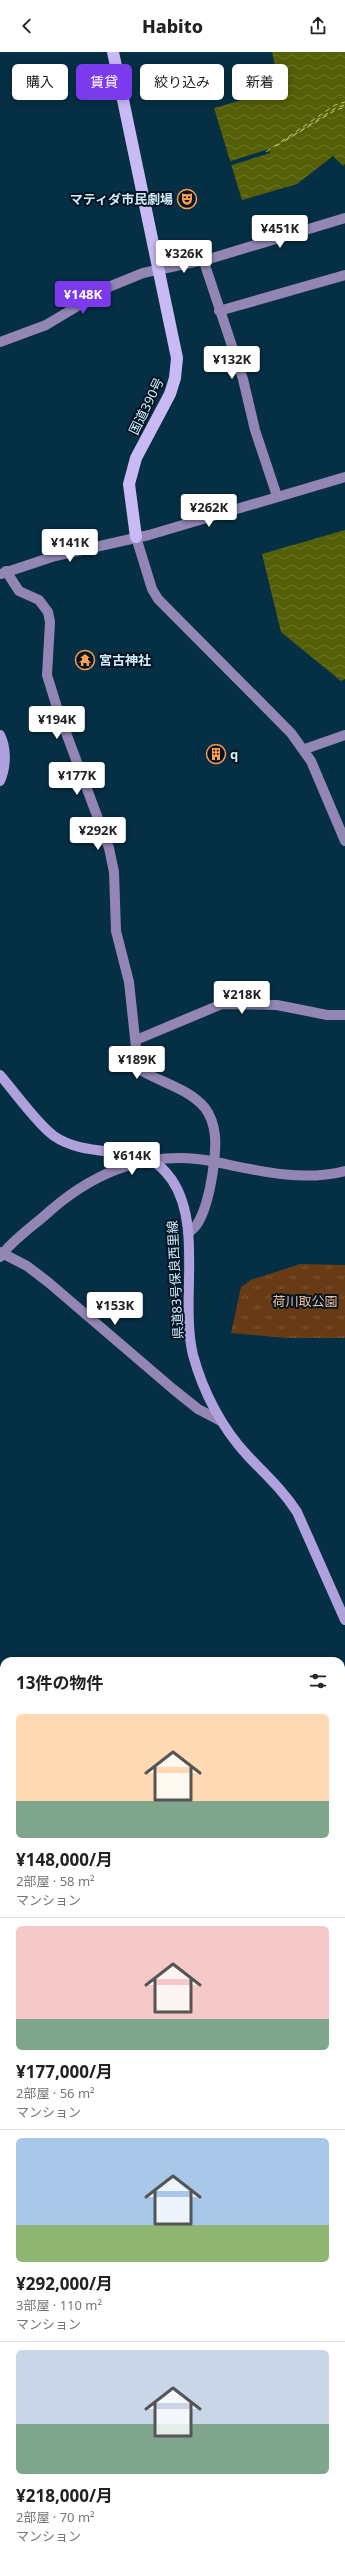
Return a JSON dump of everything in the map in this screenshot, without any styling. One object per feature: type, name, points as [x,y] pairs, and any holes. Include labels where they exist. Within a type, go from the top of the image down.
[{"type":"highway","name":"国道390号","points":[[112,52],[177,358],[175,378],[170,394],[136,458],[132,472],[129,496],[136,537]]},
{"type":"main road","points":[[0,735],[3,741],[5,769],[0,781]]},
{"type":"main road","points":[[0,1075],[53,1136],[82,1147],[151,1160]]},
{"type":"main road","name":"県道83号保良西里線","points":[[151,1160],[165,1172],[179,1193],[184,1207],[188,1232],[187,1303],[190,1337],[198,1370],[221,1421],[240,1448],[287,1497],[297,1512],[345,1620]]},
{"type":"street","points":[[0,342],[46,325],[111,286],[159,269],[209,259],[345,218]]},
{"type":"street","points":[[203,259],[219,311],[243,379],[254,430],[277,496]]},
{"type":"street","points":[[219,311],[345,275]]},
{"type":"street","points":[[188,1232],[196,1227],[203,1215],[215,1162],[215,1137],[210,1115],[198,1102],[179,1089],[142,1071],[138,1057],[129,982],[115,924],[114,872],[109,848],[58,714],[47,675],[50,622],[48,612],[39,600],[19,591],[3,573],[55,556],[136,537],[345,477]]},
{"type":"street","points":[[136,537],[152,589],[158,599],[291,733],[304,749],[345,841]]},
{"type":"street","points":[[304,749],[345,735]]},
{"type":"street","points":[[136,1040],[222,1004],[277,1005],[327,1015],[345,1015]]},
{"type":"street","points":[[221,1421],[198,1409],[185,1399],[48,1282],[27,1266],[1,1254],[70,1194],[108,1171],[151,1160],[177,1158],[215,1162],[290,1175],[319,1177],[345,1171]]},
{"type":"green space","name":"荷川取公園","points":[[300,1264],[345,1265],[345,1338],[286,1338],[231,1333],[241,1287],[251,1280]]},
{"type":"water","points":[[272,52],[345,52],[345,164],[343,166],[333,156],[297,184],[242,200],[214,108],[242,100],[288,100],[288,64],[275,64]]},
{"type":"water","points":[[345,530],[345,679],[341,681],[281,632],[262,554]]},
{"type":"pier","points":[[269,149],[270,153],[229,166],[228,162]]},
{"type":"ferry route","points":[[266,152],[335,105],[345,102]]},
{"type":"ferry route","points":[[286,140],[336,108],[345,105]]},
{"type":"ferry route","points":[[276,146],[336,110],[345,107]]},
{"type":"place","name":"マティダ市民劇場","points":[[187,199]]},
{"type":"place","name":"宮古神社","points":[[85,660]]},
{"type":"place","name":"q","points":[[216,754]]}]
